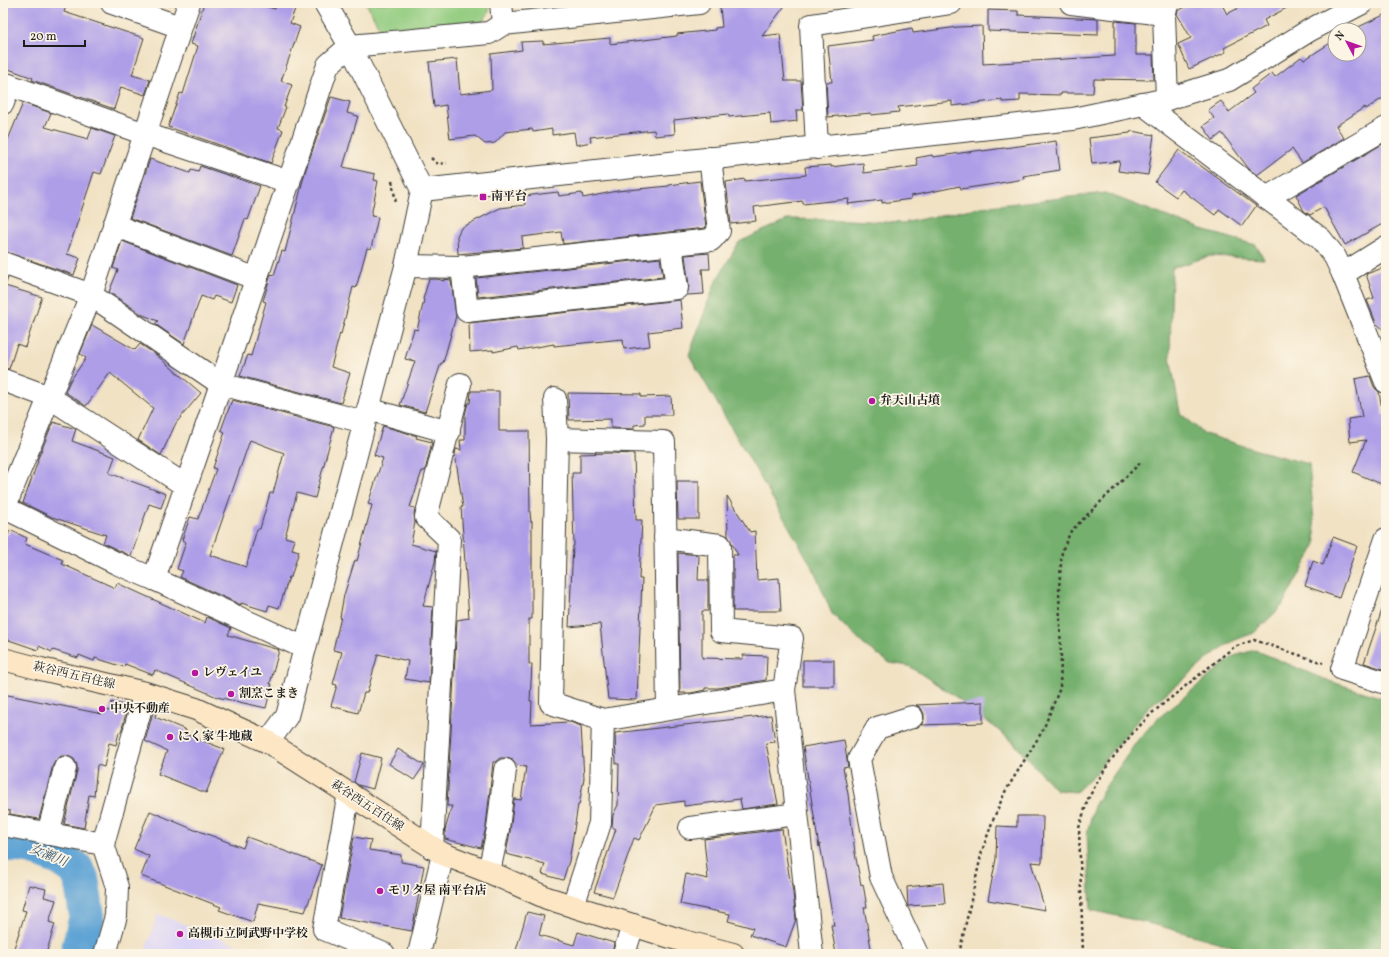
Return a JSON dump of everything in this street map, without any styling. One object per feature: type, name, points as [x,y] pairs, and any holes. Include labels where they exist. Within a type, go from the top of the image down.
[{"type":"main road","name":"萩谷西五百住線","points":[[3,659],[145,693],[196,709],[268,742],[437,851],[547,898],[680,940],[733,954]]},
{"type":"street","points":[[112,3],[180,27]]},
{"type":"street","points":[[188,3],[91,295],[3,509],[116,564],[154,579],[305,648]]},
{"type":"street","points":[[268,742],[287,716],[406,266],[422,190],[350,46],[325,3]]},
{"type":"street","points":[[154,579],[257,279],[328,65],[350,46],[489,33],[502,14],[699,3]]},
{"type":"street","points":[[817,148],[811,26],[951,3]]},
{"type":"street","points":[[1071,3],[1166,9],[1167,99]]},
{"type":"street","points":[[422,190],[1073,119],[1167,99],[1229,80],[1310,30],[1362,3]]},
{"type":"street","points":[[5,90],[289,182]]},
{"type":"street","points":[[1143,104],[1321,239],[1335,257],[1343,274],[1385,377]]},
{"type":"street","points":[[1266,198],[1386,128]]},
{"type":"street","points":[[406,266],[462,267],[711,240],[719,231],[710,158]]},
{"type":"street","points":[[114,225],[257,279]]},
{"type":"street","points":[[462,267],[467,311],[677,288],[671,245]]},
{"type":"street","points":[[1343,274],[1386,247]]},
{"type":"street","points":[[3,263],[91,295],[221,384],[366,416],[449,432]]},
{"type":"street","points":[[3,380],[49,397],[186,486]]},
{"type":"street","points":[[419,954],[437,851],[449,539],[426,517],[449,432],[460,384]]},
{"type":"street","points":[[555,399],[557,438],[551,703],[603,720],[784,690]]},
{"type":"street","points":[[557,438],[664,442],[668,709]]},
{"type":"street","points":[[665,538],[720,545],[721,631],[792,638],[784,690],[812,954]]},
{"type":"street","points":[[1386,539],[1342,669],[1386,683]]},
{"type":"street","points":[[105,954],[116,916],[117,887],[103,844],[145,693]]},
{"type":"street","points":[[912,717],[877,728],[859,759],[880,877],[917,954]]},
{"type":"street","points":[[573,906],[600,823],[603,720]]},
{"type":"street","points":[[48,834],[65,768]]},
{"type":"street","points":[[489,872],[498,829],[506,770]]},
{"type":"street","points":[[349,793],[324,929],[384,954]]},
{"type":"street","points":[[690,828],[797,814]]},
{"type":"street","points":[[3,825],[103,844]]},
{"type":"street","points":[[624,954],[633,925]]},
{"type":"path","points":[[428,155],[438,164],[447,163]]},
{"type":"path","points":[[392,180],[397,208]]},
{"type":"path","points":[[959,954],[982,851],[993,820],[1005,792],[1043,730],[1060,688],[1061,658],[1059,588],[1062,551],[1071,531],[1140,463]]},
{"type":"path","points":[[1083,954],[1078,828],[1088,800],[1099,779],[1111,760],[1132,734],[1152,713],[1218,658],[1234,647],[1254,640],[1342,669]]},
{"type":"shaded area","name":"高槻市立阿武野中学校","points":[[158,914],[261,954],[144,954]]},
{"type":"green space","points":[[366,3],[489,3],[489,12],[483,21],[401,31],[381,30]]},
{"type":"green space","points":[[1105,193],[1202,230],[1256,245],[1264,259],[1210,256],[1172,268],[1170,356],[1180,413],[1205,434],[1309,464],[1316,544],[1282,606],[1254,633],[1235,640],[1216,652],[1150,706],[1109,754],[1097,772],[1076,792],[1056,790],[1012,741],[956,697],[909,666],[890,663],[865,646],[832,614],[814,570],[689,355],[715,283],[739,242],[789,219],[903,223],[981,207]]},
{"type":"green space","points":[[1255,650],[1326,680],[1386,699],[1386,954],[1246,954],[1232,946],[1160,926],[1091,910],[1087,833],[1094,806],[1106,786],[1137,741],[1156,720],[1234,656]]},
{"type":"building","points":[[3,3],[67,3],[64,12],[144,38],[132,75],[150,80],[145,95],[121,87],[114,109],[32,80],[33,78],[3,67]]},
{"type":"building","points":[[204,3],[254,3],[275,9],[276,3],[286,3],[296,6],[290,23],[300,27],[281,81],[292,85],[278,128],[283,130],[271,163],[168,127],[180,93],[183,94],[198,46],[191,44]]},
{"type":"building","points":[[748,3],[787,3],[762,36],[780,34],[785,81],[801,81],[803,110],[796,110],[797,121],[771,124],[770,113],[729,117],[728,114],[674,120],[675,134],[655,136],[654,130],[590,137],[591,142],[576,145],[574,132],[552,135],[552,129],[533,132],[532,129],[505,132],[495,143],[485,144],[475,136],[450,139],[446,105],[434,107],[429,62],[457,59],[460,94],[492,90],[491,54],[522,50],[521,42],[543,41],[543,44],[610,38],[610,44],[715,30],[715,28],[722,27],[720,7]]},
{"type":"building","points":[[1193,3],[1221,3],[1227,14],[1248,3],[1296,3],[1264,20],[1267,26],[1224,48],[1226,52],[1189,69],[1178,44],[1191,38],[1177,14],[1178,11]]},
{"type":"building","points":[[988,10],[1018,11],[1018,15],[1098,19],[1098,35],[988,31]]},
{"type":"building","points":[[1386,14],[1386,96],[1366,109],[1365,107],[1336,126],[1344,138],[1302,163],[1292,149],[1257,175],[1249,169],[1222,133],[1213,140],[1203,126],[1214,118],[1208,110],[1221,101],[1229,112],[1254,93],[1251,89],[1272,73],[1275,77],[1301,57],[1304,60],[1327,45],[1327,62],[1367,62],[1367,23]]},
{"type":"building","points":[[1115,21],[1136,23],[1136,55],[1153,55],[1154,80],[1094,79],[1093,93],[1061,93],[1061,95],[1020,94],[1020,101],[1002,102],[1002,100],[952,106],[952,101],[898,107],[899,112],[828,117],[826,82],[832,82],[828,46],[873,40],[872,36],[912,28],[913,33],[958,27],[982,26],[983,64],[1115,56]]},
{"type":"building","points":[[331,97],[350,102],[347,113],[358,116],[343,167],[375,174],[374,180],[378,181],[371,216],[378,217],[371,249],[367,248],[356,288],[353,287],[331,367],[350,373],[341,403],[240,376],[248,355],[251,356],[266,302],[263,301],[271,274],[274,275],[282,251],[285,252],[305,172]]},
{"type":"building","points":[[23,103],[51,113],[45,127],[88,139],[92,128],[115,136],[101,174],[94,172],[67,254],[80,258],[74,275],[3,251],[3,152]]},
{"type":"building","points":[[1131,131],[1154,135],[1148,175],[1118,171],[1120,161],[1092,164],[1089,138],[1130,133]]},
{"type":"building","points":[[1056,141],[1060,170],[1023,176],[1024,179],[988,185],[961,189],[960,186],[911,196],[911,199],[882,203],[882,200],[848,204],[849,199],[803,204],[803,201],[754,207],[756,221],[731,224],[726,182],[745,179],[745,181],[806,175],[805,167],[831,165],[831,167],[863,163],[864,173],[918,166],[916,158],[932,155],[933,157]]},
{"type":"building","points":[[1386,142],[1386,222],[1345,245],[1324,207],[1310,215],[1304,211],[1296,195]]},
{"type":"building","points":[[1179,150],[1256,206],[1242,226],[1219,209],[1215,215],[1182,190],[1176,197],[1155,182]]},
{"type":"building","points":[[150,159],[190,173],[191,170],[198,172],[200,166],[260,186],[248,220],[245,219],[232,256],[130,218]]},
{"type":"building","points":[[700,181],[705,228],[563,244],[561,232],[522,237],[523,248],[458,254],[457,236],[461,228],[500,208],[525,205],[524,196],[558,192],[559,196],[582,193],[583,198],[617,191],[669,186]]},
{"type":"building","points":[[122,241],[237,285],[231,302],[214,296],[212,300],[201,296],[184,344],[155,324],[158,321],[143,315],[109,292],[118,270],[113,268]]},
{"type":"building","points":[[709,253],[710,269],[702,269],[704,294],[687,295],[689,286],[685,255]]},
{"type":"building","points":[[660,258],[663,277],[478,297],[476,278]]},
{"type":"building","points":[[1386,267],[1386,332],[1376,323],[1367,300],[1374,298],[1366,274]]},
{"type":"building","points":[[3,276],[8,278],[5,286],[42,297],[25,347],[17,344],[9,369],[3,368]]},
{"type":"building","points":[[429,279],[444,281],[444,279],[451,280],[456,316],[443,363],[441,363],[425,412],[400,405],[415,361],[405,359],[414,329],[417,330],[423,299]]},
{"type":"building","points":[[680,300],[683,328],[648,332],[650,346],[624,349],[623,339],[554,346],[554,344],[519,350],[518,347],[493,352],[493,350],[470,352],[469,323]]},
{"type":"building","points":[[92,325],[135,350],[140,344],[155,354],[201,393],[176,423],[161,455],[138,440],[153,408],[110,373],[86,406],[65,392],[70,381],[86,358],[80,354]]},
{"type":"building","points":[[1370,376],[1374,387],[1379,392],[1383,415],[1386,414],[1386,486],[1353,472],[1366,440],[1350,442],[1348,419],[1362,417],[1355,379]]},
{"type":"building","points":[[471,391],[499,391],[499,431],[529,431],[530,512],[531,522],[532,521],[532,619],[529,619],[529,664],[532,664],[530,701],[532,701],[531,724],[570,722],[581,726],[584,778],[569,861],[563,880],[542,874],[545,864],[506,854],[514,799],[521,800],[526,767],[517,765],[513,760],[500,758],[493,762],[486,827],[481,848],[445,839],[445,830],[452,806],[447,806],[457,620],[469,618],[461,507],[463,507],[455,454],[456,449],[461,450],[460,440],[465,440],[465,415],[468,403],[470,403]]},
{"type":"building","points":[[568,393],[641,394],[641,397],[671,396],[672,415],[645,415],[645,424],[634,425],[634,429],[611,428],[611,419],[569,420]]},
{"type":"building","points":[[232,400],[334,427],[315,498],[297,493],[285,537],[295,540],[292,549],[299,551],[279,608],[269,605],[267,611],[241,603],[241,605],[180,577],[183,571],[177,569],[186,542],[182,540],[190,517],[198,519],[216,469],[213,468],[225,432],[221,430]],"holes":[[[250,440],[284,453],[273,493],[270,493],[260,529],[257,529],[246,567],[210,555]]]},
{"type":"building","points":[[53,422],[76,429],[72,441],[115,457],[109,473],[166,494],[161,508],[149,504],[131,556],[103,543],[106,535],[52,517],[23,503],[37,461]]},
{"type":"building","points":[[383,426],[432,442],[425,471],[422,471],[410,507],[415,508],[415,522],[411,544],[436,551],[435,562],[423,606],[433,607],[429,683],[405,679],[408,661],[378,654],[367,693],[364,693],[358,713],[331,706],[337,685],[333,684],[342,652],[333,650],[341,617],[344,595],[355,560],[357,561],[372,505],[368,504],[383,458],[374,455]]},
{"type":"building","points":[[580,454],[634,454],[636,520],[642,520],[639,579],[642,579],[637,700],[608,699],[600,624],[569,627],[574,546],[572,473],[580,473]]},
{"type":"building","points":[[677,481],[699,481],[699,519],[678,519]]},
{"type":"building","points":[[727,496],[750,532],[755,531],[757,580],[779,578],[781,611],[733,611],[733,555],[738,555],[728,536]]},
{"type":"building","points":[[10,530],[27,538],[25,544],[63,560],[62,564],[115,588],[117,583],[205,623],[207,617],[231,628],[228,635],[279,650],[270,684],[272,684],[266,708],[217,697],[155,670],[153,675],[125,664],[124,667],[95,658],[94,661],[79,655],[78,658],[53,650],[52,652],[39,646],[38,650],[3,638],[3,533],[8,535]]},
{"type":"building","points":[[1333,537],[1357,546],[1339,598],[1305,586],[1313,561],[1323,565]]},
{"type":"building","points":[[678,553],[699,555],[698,580],[708,580],[708,611],[702,611],[702,658],[743,659],[743,655],[767,656],[766,680],[718,688],[705,688],[705,690],[691,693],[680,693]]},
{"type":"building","points":[[1383,607],[1386,608],[1386,670],[1364,663]]},
{"type":"building","points":[[803,660],[834,660],[834,686],[803,686]]},
{"type":"building","points":[[3,694],[102,714],[103,710],[110,711],[112,702],[128,706],[116,745],[109,743],[104,767],[97,765],[94,796],[89,795],[84,828],[64,824],[77,771],[77,765],[74,759],[68,756],[61,756],[53,765],[39,819],[10,814],[10,811],[3,810]]},
{"type":"building","points":[[983,702],[983,723],[921,725],[924,720],[924,714],[921,708],[916,705]]},
{"type":"building","points":[[153,712],[156,713],[155,717],[186,730],[185,734],[224,749],[206,793],[158,774],[167,751],[145,741]]},
{"type":"building","points":[[771,715],[775,742],[766,743],[778,804],[742,809],[740,799],[684,806],[684,801],[656,805],[639,840],[634,838],[613,897],[594,892],[616,829],[612,827],[613,815],[618,805],[619,764],[616,764],[615,733]]},
{"type":"building","points":[[844,740],[848,767],[843,768],[848,794],[855,853],[867,907],[864,907],[872,954],[836,954],[831,925],[834,925],[820,844],[819,847],[803,747]]},
{"type":"building","points":[[398,749],[424,765],[414,780],[389,764]]},
{"type":"building","points":[[362,753],[381,758],[373,789],[358,785],[354,782]]},
{"type":"building","points":[[150,811],[197,831],[243,848],[247,837],[322,865],[305,912],[258,903],[253,922],[219,910],[221,907],[141,876],[149,856],[134,849]]},
{"type":"building","points":[[1017,816],[1043,816],[1042,863],[1031,862],[1045,910],[988,900],[996,859],[997,826],[1017,827]]},
{"type":"building","points":[[782,829],[796,919],[786,947],[750,935],[753,928],[728,921],[730,914],[680,904],[686,874],[708,879],[704,839]]},
{"type":"building","name":"モリタ屋 南平台店","points":[[354,837],[371,840],[369,850],[401,855],[401,862],[424,866],[412,931],[339,918]]},
{"type":"building","points":[[943,883],[945,904],[908,906],[907,887]]},
{"type":"building","points":[[29,885],[46,889],[44,897],[56,900],[49,922],[55,924],[46,954],[12,954],[26,911],[22,910]]},
{"type":"building","points":[[527,912],[544,916],[539,935],[574,945],[578,932],[614,943],[612,954],[515,954]]},
{"type":"waterway","name":"女瀬川","points":[[3,843],[33,847],[60,858],[75,868],[81,878],[87,916],[78,954]]},
{"type":"place","name":"南平台","points":[[483,197]]},
{"type":"place","name":"弁天山古墳","points":[[872,401]]},
{"type":"place","name":"レヴェイユ","points":[[195,673]]},
{"type":"place","name":"割烹こまき","points":[[231,694]]},
{"type":"place","name":"中央不動産","points":[[102,709]]},
{"type":"place","name":"にく家 牛地蔵","points":[[170,737]]},
{"type":"place","name":"モリタ屋 南平台店","points":[[380,891]]},
{"type":"place","name":"高槻市立阿武野中学校","points":[[180,934]]}]
